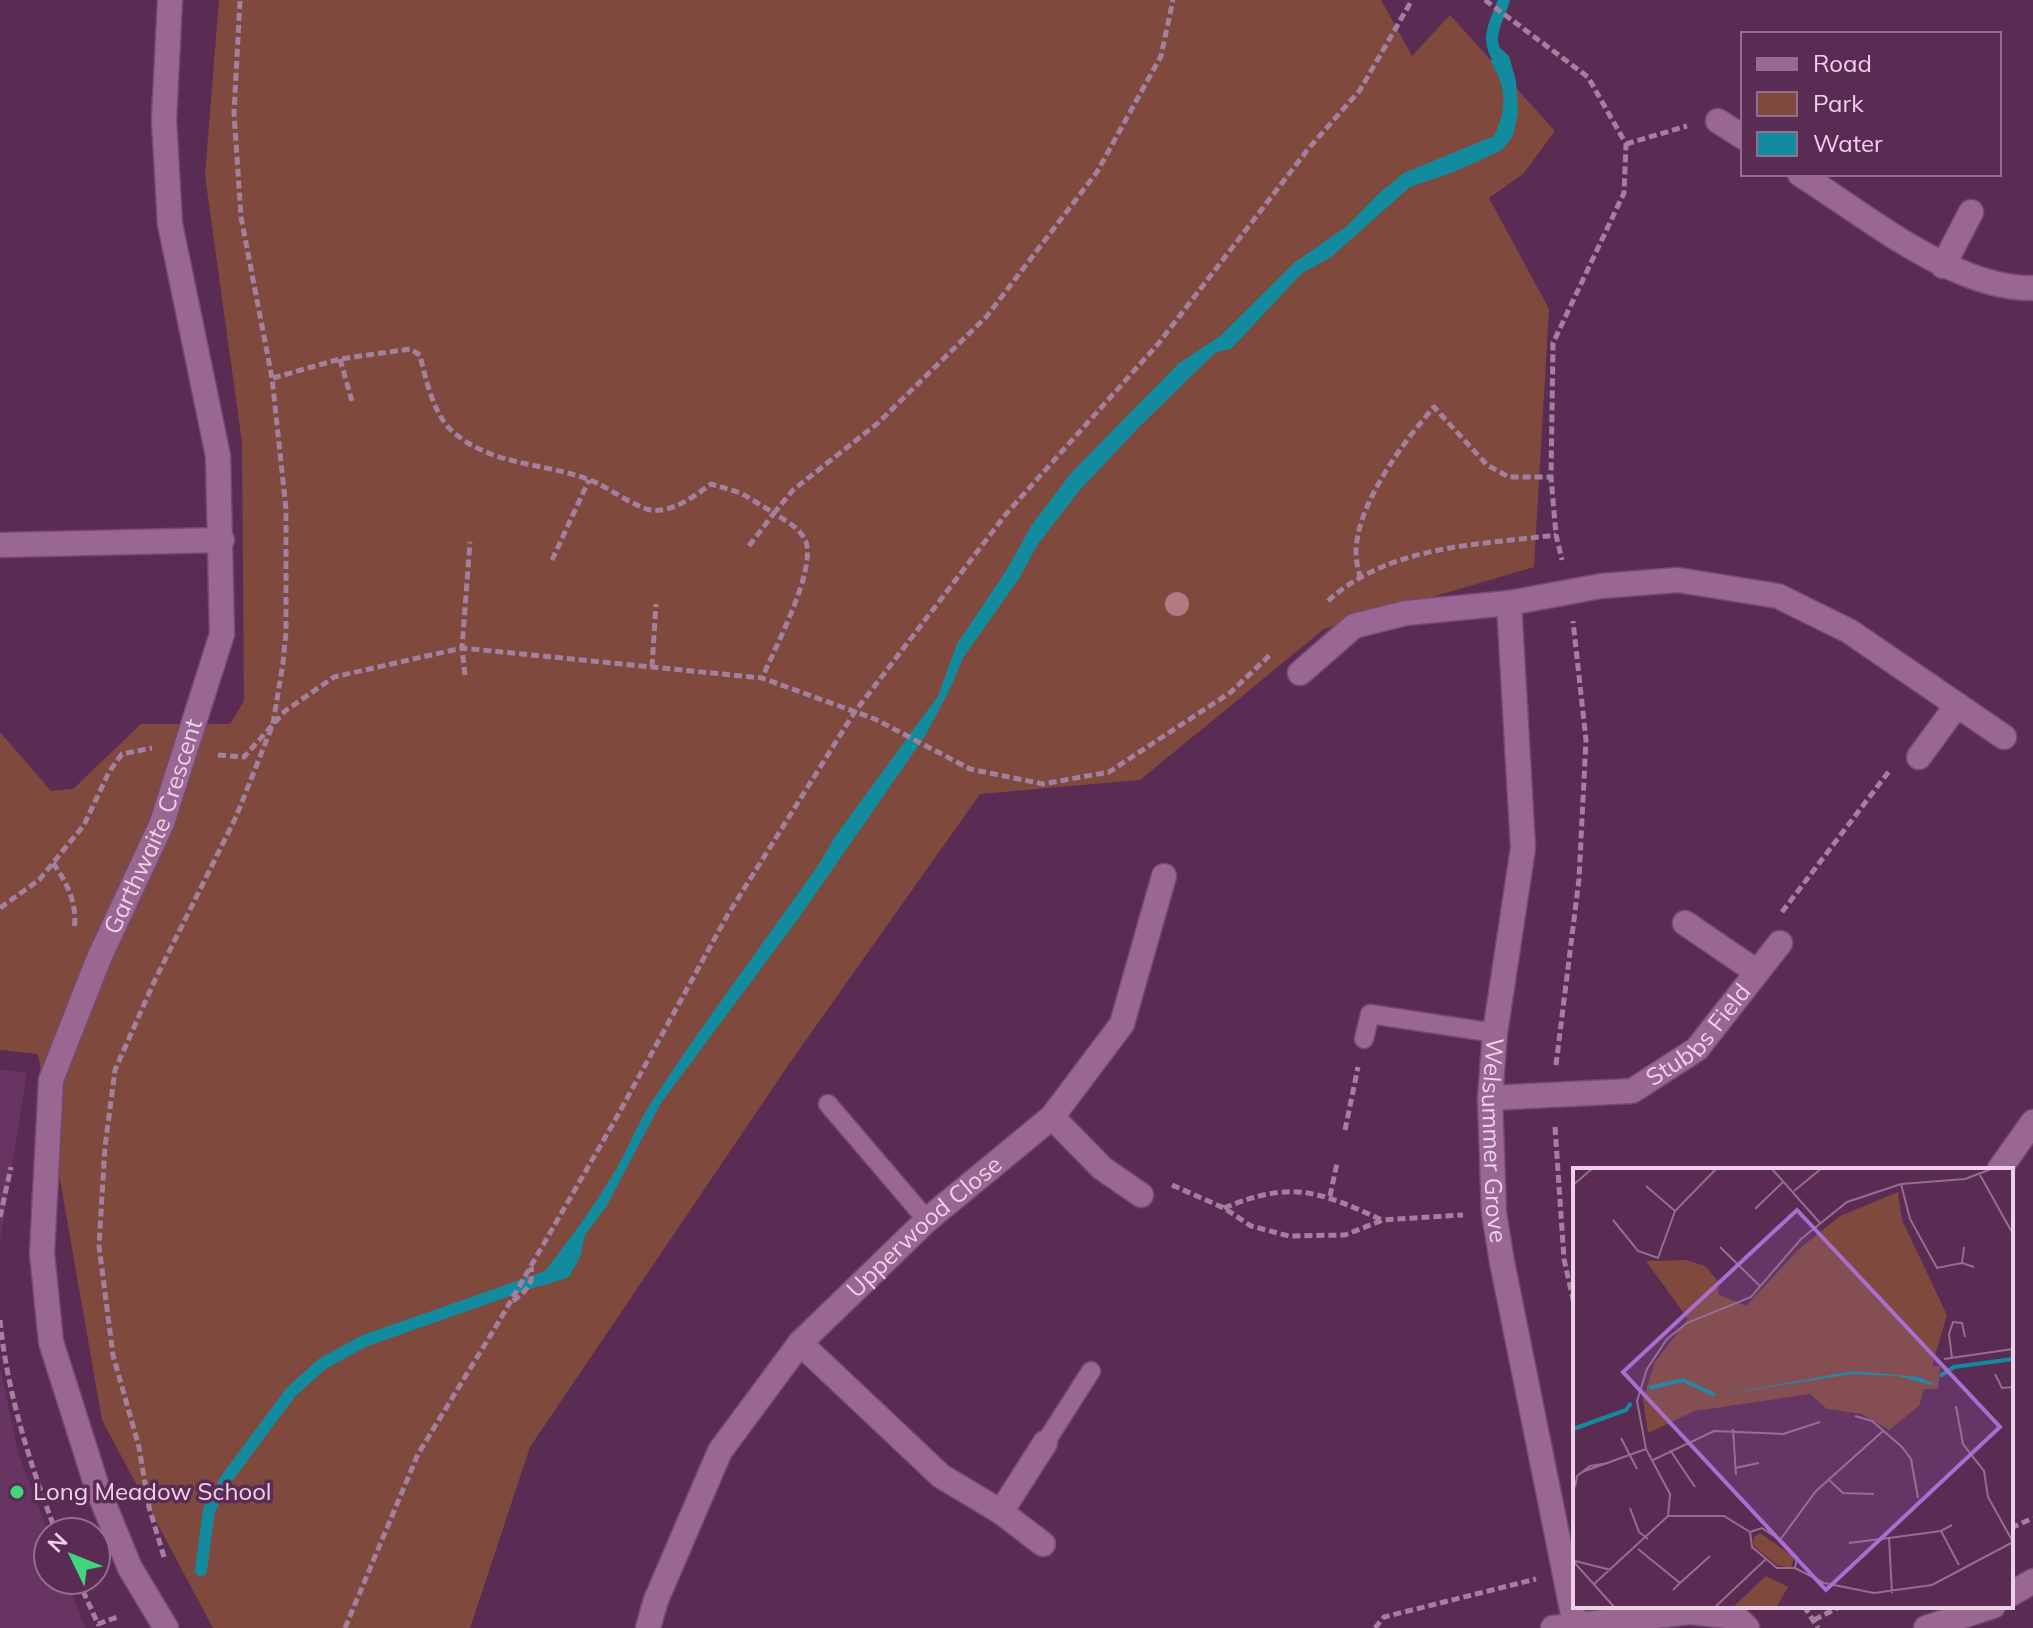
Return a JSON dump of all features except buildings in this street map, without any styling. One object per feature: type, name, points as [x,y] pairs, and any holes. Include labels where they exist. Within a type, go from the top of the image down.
[{"type":"street","name":"Garthwaite Crescent","points":[[166,1628],[130,1568],[98,1490],[51,1342],[42,1253],[51,1080],[99,958],[162,823],[222,634],[218,456],[170,224],[164,120],[170,0]]},
{"type":"street","points":[[1718,121],[1741,136]]},
{"type":"street","points":[[1803,176],[1943,266],[2013,288],[2033,288]]},
{"type":"street","points":[[1943,266],[1971,212]]},
{"type":"street","points":[[0,545],[222,540]]},
{"type":"street","points":[[1300,673],[1354,626],[1406,613],[1509,603],[1569,590],[1678,580],[1778,596],[1849,631],[2004,737]]},
{"type":"street","name":"Welsummer Grove","points":[[1509,603],[1523,848],[1495,1033],[1490,1098],[1494,1213],[1565,1571],[1564,1626]]},
{"type":"street","points":[[1919,757],[1957,705]]},
{"type":"street","name":"Upperwood Close","points":[[648,1628],[656,1600],[720,1451],[800,1343],[927,1220],[1052,1117],[1122,1024],[1164,876]]},
{"type":"street","name":"Stubbs Field","points":[[1685,923],[1757,972]]},
{"type":"street","name":"Stubbs Field","points":[[1490,1098],[1632,1091],[1697,1049],[1780,943]]},
{"type":"street","points":[[1052,1117],[1102,1168],[1141,1195]]},
{"type":"street","points":[[2000,1168],[2033,1122]]},
{"type":"street","points":[[800,1343],[941,1476],[1001,1512],[1043,1544]]},
{"type":"street","points":[[1001,1512],[1045,1443]]},
{"type":"street","points":[[2013,1593],[2033,1581]]},
{"type":"street","points":[[1926,1628],[1987,1608]]},
{"type":"street","points":[[1564,1626],[1690,1612],[1736,1617],[1747,1628]]},
{"type":"lane","points":[[1364,1039],[1370,1014],[1495,1033]]},
{"type":"lane","points":[[828,1104],[927,1220]]},
{"type":"lane","points":[[1045,1443],[1091,1371]]},
{"type":"path","points":[[167,1565],[149,1507],[139,1447],[113,1355],[99,1246],[115,1070],[154,982],[236,817],[273,724],[286,632],[286,509],[272,378],[241,217],[234,113],[240,0]]},
{"type":"path","points":[[749,546],[793,490],[878,423],[987,316],[1097,172],[1161,56],[1173,0]]},
{"type":"path","points":[[345,1628],[418,1454],[614,1122],[727,916],[854,713],[997,525],[1158,344],[1309,148],[1360,90],[1412,0]]},
{"type":"path","points":[[1485,0],[1588,77],[1626,144],[1624,193],[1553,343],[1551,477],[1556,535],[1569,590],[1586,740],[1579,879],[1552,1095],[1564,1259],[1573,1299]]},
{"type":"path","points":[[1626,144],[1702,121],[1718,121]]},
{"type":"path","points":[[272,378],[340,359],[410,349],[420,355],[426,385],[447,426],[475,448],[520,464],[589,480],[651,510],[685,504],[711,484],[741,493],[774,513],[800,531],[807,543],[807,558],[795,607],[762,678]]},
{"type":"path","points":[[340,359],[352,401]]},
{"type":"path","points":[[1360,579],[1356,552],[1362,520],[1410,434],[1434,407],[1487,465],[1509,477],[1551,477]]},
{"type":"path","points":[[552,560],[589,480]]},
{"type":"path","points":[[1322,607],[1345,586],[1417,553],[1556,535]]},
{"type":"path","points":[[465,675],[462,648],[470,542]]},
{"type":"path","points":[[652,667],[656,604]]},
{"type":"path","points":[[0,908],[39,880],[84,825],[109,772],[122,754],[148,747],[186,754],[244,757],[285,711],[334,677],[462,648],[762,678],[875,719],[970,769],[1043,784],[1109,772],[1231,692],[1277,649]]},
{"type":"path","points":[[1780,943],[1776,920],[1898,758],[1919,757]]},
{"type":"path","points":[[1345,1130],[1364,1039]]},
{"type":"path","points":[[1330,1196],[1337,1163]]},
{"type":"path","points":[[1141,1195],[1168,1183],[1224,1208],[1251,1226],[1289,1236],[1345,1235],[1383,1220],[1494,1213]]},
{"type":"path","points":[[1224,1208],[1287,1190],[1330,1196],[1383,1220]]},
{"type":"path","points":[[510,1302],[526,1291],[533,1278],[531,1266]]},
{"type":"path","points":[[0,1320],[19,1425],[50,1516]]},
{"type":"path","points":[[2013,1527],[2033,1518]]},
{"type":"path","points":[[1375,1628],[1384,1617],[1565,1571]]},
{"type":"path","points":[[1805,1608],[1818,1628]]},
{"type":"path","points":[[1814,1620],[1837,1608]]},
{"type":"shaded area","points":[[0,1070],[27,1072],[0,1241]]},
{"type":"shaded area","name":"Long Meadow School","points":[[0,1367],[18,1453],[42,1516],[32,1516],[32,1596],[73,1596],[85,1628],[0,1628]]},
{"type":"green space","points":[[219,0],[1381,0],[1412,56],[1450,15],[1555,131],[1523,174],[1489,198],[1549,309],[1534,567],[1324,629],[1140,780],[980,794],[789,1064],[530,1447],[470,1628],[213,1628],[102,1420],[38,1054],[0,1050],[0,732],[51,791],[73,789],[141,724],[230,724],[244,701],[242,443],[205,175]]},
{"type":"water","points":[[1500,48],[1509,56],[1516,81],[1518,112],[1513,136],[1502,150],[1454,172],[1410,187],[1331,257],[1301,274],[1231,349],[1216,352],[1079,491],[1038,544],[1018,580],[963,658],[925,736],[798,919],[661,1103],[606,1207],[585,1235],[580,1257],[569,1277],[542,1286],[537,1281],[603,1190],[669,1075],[819,864],[834,838],[938,696],[957,644],[1006,571],[1031,526],[1071,473],[1178,364],[1220,336],[1294,263],[1347,226],[1404,173],[1494,136],[1503,99],[1500,81],[1491,62],[1493,52]]},
{"type":"waterway","points":[[1502,63],[1493,47],[1492,32],[1504,0]]},
{"type":"waterway","points":[[201,1570],[209,1510],[227,1478],[291,1392],[322,1364],[364,1341],[552,1275]]},
{"type":"place","name":"Long Meadow School","points":[[17,1492]]}]
